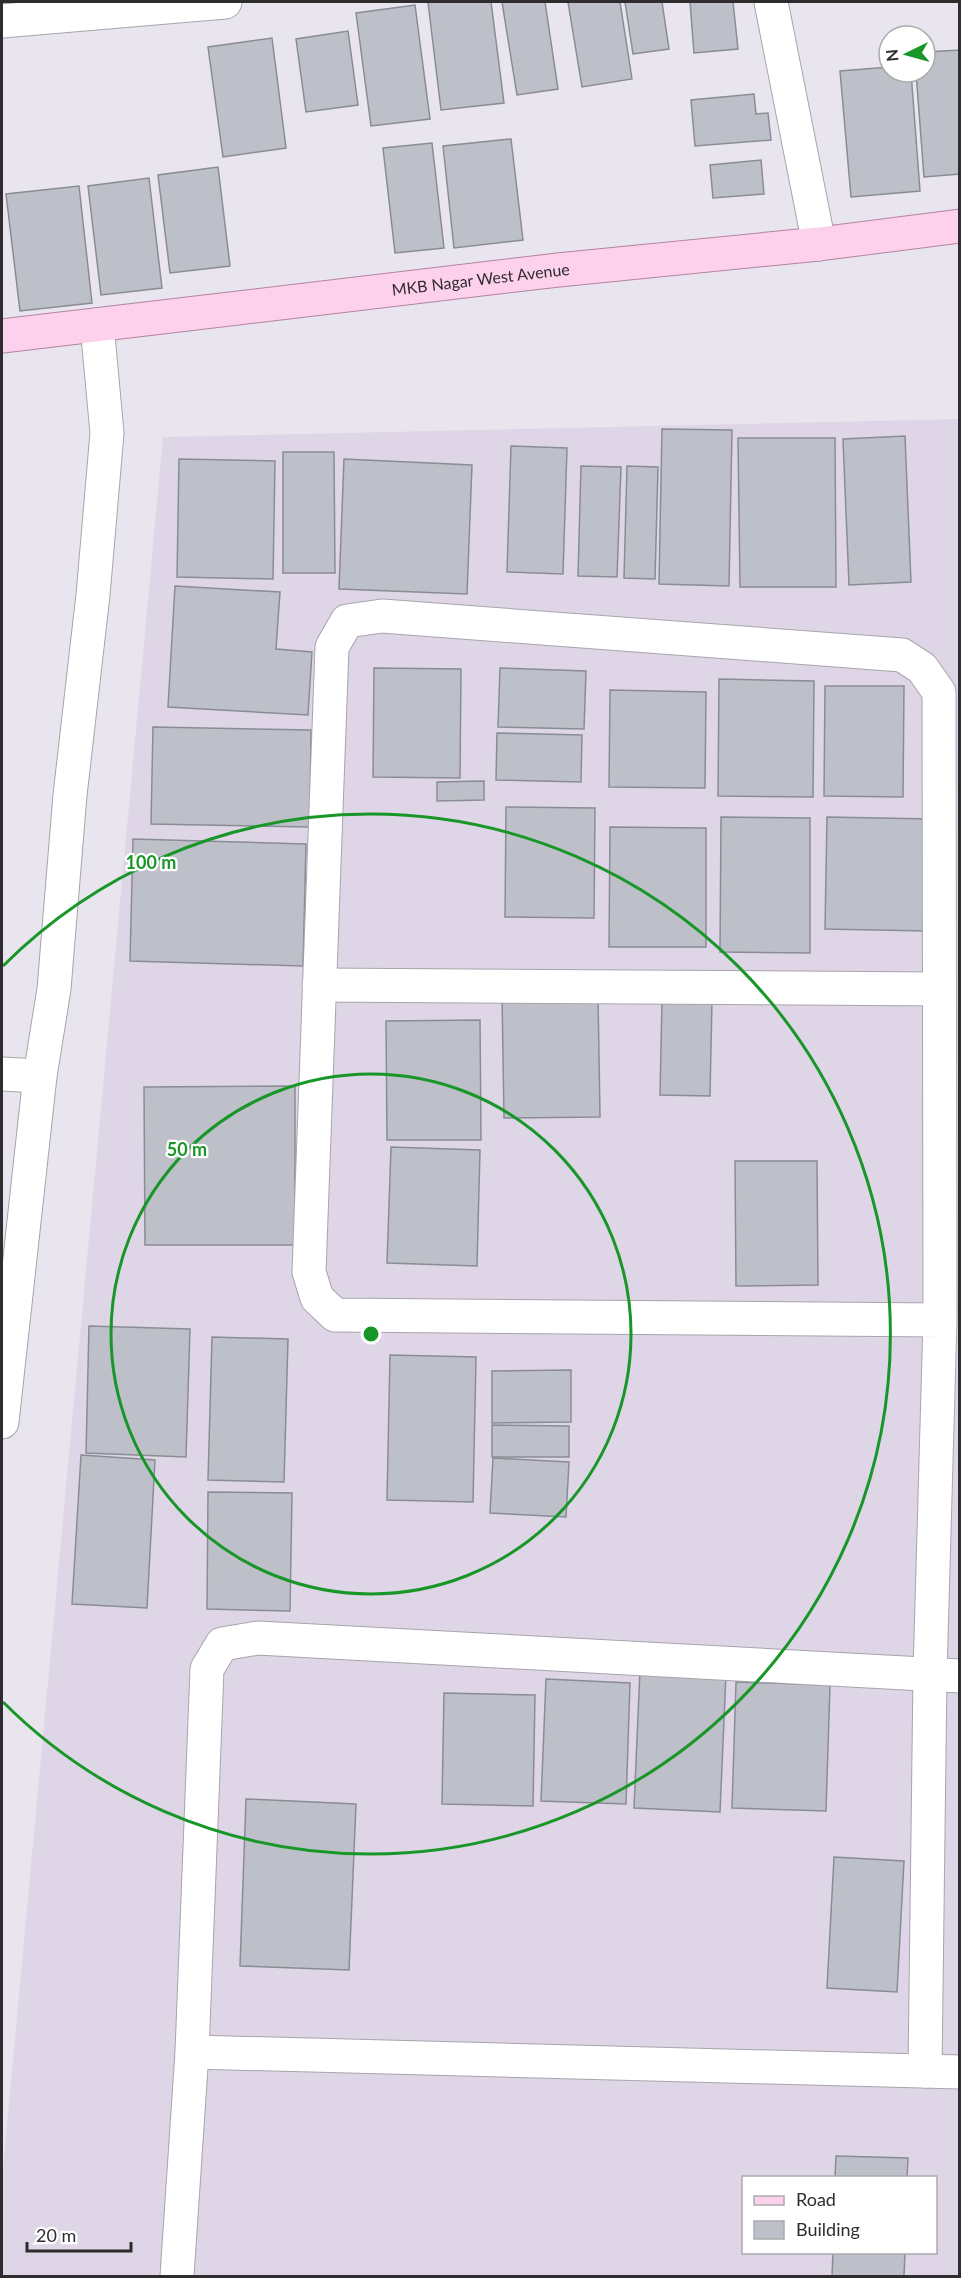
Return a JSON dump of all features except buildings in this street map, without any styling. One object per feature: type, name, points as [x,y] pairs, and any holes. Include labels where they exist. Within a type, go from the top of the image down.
[{"type":"main road","name":"MKB Nagar West Avenue","points":[[2,336],[558,270],[819,244],[960,226]]},
{"type":"street","points":[[2,21],[225,2]]},
{"type":"street","points":[[771,2],[819,244]]},
{"type":"street","points":[[2,1422],[40,1076],[54,989],[70,795],[93,595],[107,433],[97,325]]},
{"type":"street","points":[[924,2071],[945,1675],[940,1320],[939,692],[922,668],[902,656],[382,616],[347,621],[332,647],[309,1272],[317,1298],[335,1315],[940,1320]]},
{"type":"street","points":[[319,985],[939,989]]},
{"type":"street","points":[[2,1074],[40,1076]]},
{"type":"street","points":[[177,2277],[192,2052],[207,1669],[222,1644],[258,1638],[945,1675]]},
{"type":"street","points":[[192,2052],[960,2072]]},
{"type":"shaded area","points":[[959,419],[959,2276],[2,2276],[2,2179],[163,437]]}]
